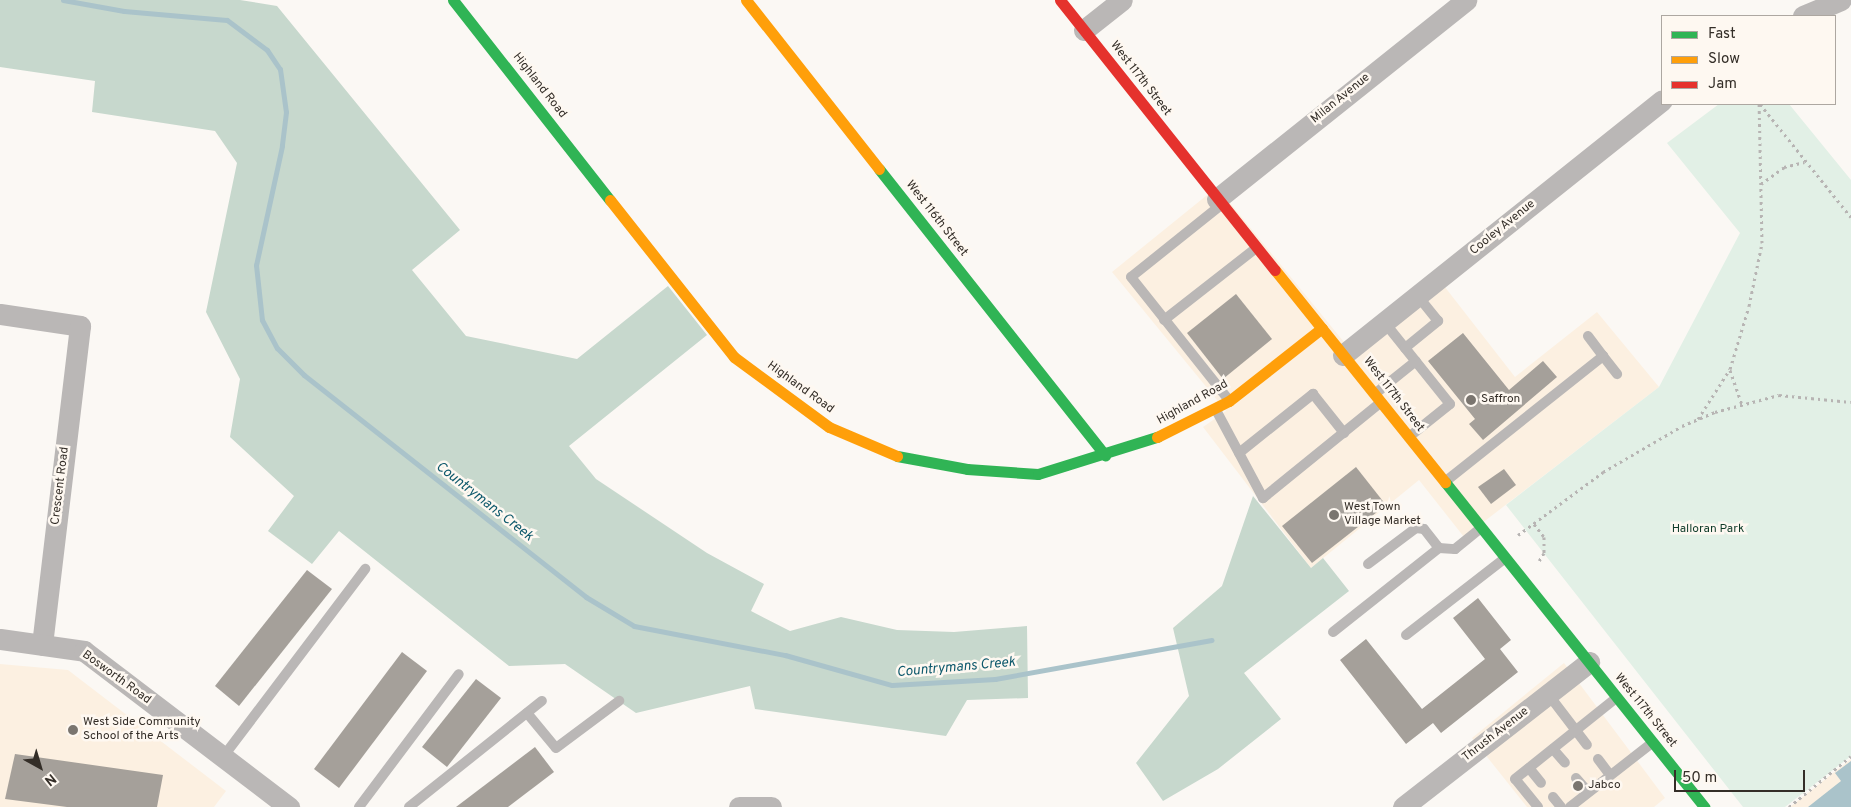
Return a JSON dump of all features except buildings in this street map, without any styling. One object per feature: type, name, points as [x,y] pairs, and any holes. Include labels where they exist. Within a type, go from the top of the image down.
[{"type":"street","name":"Highland Road","points":[[453,0],[734,357],[829,427],[900,457],[967,469],[1038,474],[1105,455],[1170,433],[1229,401],[1322,328]]},
{"type":"street","name":"West 116th Street","points":[[746,0],[1105,455]]},
{"type":"street","name":"West 117th Street","points":[[1060,0],[1704,807]]},
{"type":"street","points":[[1084,30],[1122,0]]},
{"type":"street","name":"Milan Avenue","points":[[1219,201],[1466,0]]},
{"type":"street","points":[[1805,15],[1841,0]]},
{"type":"street","name":"Cooley Avenue","points":[[1344,355],[1661,101]]},
{"type":"street","name":"Crescent Road","points":[[0,314],[80,326],[42,645]]},
{"type":"street","name":"Bosworth Road","points":[[0,639],[84,652],[289,807]]},
{"type":"street","name":"Thrush Avenue","points":[[1403,807],[1589,662]]},
{"type":"street","points":[[739,807],[771,807]]},
{"type":"lane","points":[[1219,201],[1131,277],[1229,401]]},
{"type":"lane","points":[[1164,320],[1256,247]]},
{"type":"lane","points":[[1405,348],[1438,322],[1418,296]]},
{"type":"lane","points":[[1385,323],[1450,404],[1408,437]]},
{"type":"lane","points":[[1588,336],[1617,374]]},
{"type":"lane","points":[[1444,483],[1604,356]]},
{"type":"lane","points":[[1216,408],[1263,498],[1344,433],[1416,361]]},
{"type":"lane","points":[[1239,453],[1313,394],[1344,433]]},
{"type":"lane","points":[[1368,564],[1416,528],[1424,529],[1439,548]]},
{"type":"lane","points":[[1332,632],[1439,548],[1455,549],[1481,529]]},
{"type":"lane","points":[[1406,635],[1504,558]]},
{"type":"lane","points":[[223,757],[365,569]]},
{"type":"lane","points":[[359,807],[459,674]]},
{"type":"lane","points":[[1548,694],[1587,745]]},
{"type":"lane","points":[[1538,807],[1515,779],[1617,698]]},
{"type":"lane","points":[[409,807],[542,701]]},
{"type":"lane","points":[[528,713],[556,748],[619,701]]},
{"type":"lane","points":[[1570,807],[1652,742]]},
{"type":"lane","points":[[1554,749],[1564,763]]},
{"type":"lane","points":[[1598,760],[1610,774]]},
{"type":"lane","points":[[1530,768],[1541,782]]},
{"type":"lane","points":[[1576,778],[1588,792]]},
{"type":"lane","points":[[1553,797],[1561,807]]},
{"type":"path","points":[[1698,419],[1730,369],[1750,306],[1762,243],[1759,105]]},
{"type":"path","points":[[1760,105],[1804,162],[1851,217]]},
{"type":"path","points":[[1760,185],[1784,167],[1804,162]]},
{"type":"path","points":[[1730,369],[1742,404]]},
{"type":"path","points":[[1518,535],[1603,472],[1698,419],[1742,404],[1779,395],[1851,402]]},
{"type":"path","points":[[1534,524],[1544,538],[1544,553],[1539,561]]},
{"type":"path","points":[[1789,807],[1851,756]]},
{"type":"shaded area","points":[[1217,187],[1353,353],[1441,282],[1515,377],[1597,312],[1659,387],[1464,537],[1419,480],[1311,568],[1203,427],[1226,411],[1112,272]]},
{"type":"shaded area","points":[[1564,663],[1665,798],[1654,807],[1527,807],[1472,738]]},
{"type":"shaded area","name":"West Side Community School of the Arts","points":[[0,664],[68,670],[226,791],[214,807],[0,807]]},
{"type":"shaded area","points":[[1851,759],[1851,807],[1790,807]]},
{"type":"green space","points":[[0,0],[240,0],[277,6],[460,230],[412,270],[466,336],[577,359],[668,286],[707,335],[569,446],[596,479],[707,553],[764,584],[751,611],[790,631],[841,617],[897,630],[954,632],[1027,626],[1028,698],[967,700],[946,736],[755,709],[750,686],[636,713],[565,664],[509,666],[339,531],[312,564],[268,531],[294,496],[230,437],[240,379],[206,312],[237,163],[215,131],[92,112],[95,81],[0,67]]},
{"type":"green space","name":"Halloran Park","points":[[1718,105],[1790,105],[1851,180],[1851,756],[1785,807],[1743,807],[1506,505],[1659,387],[1740,233],[1667,143]]},
{"type":"green space","points":[[1253,496],[1311,568],[1323,558],[1349,591],[1244,673],[1281,719],[1218,769],[1163,801],[1136,763],[1189,696],[1173,628],[1222,586]]},
{"type":"water","points":[[1851,761],[1851,807],[1808,807],[1841,781],[1835,773]]},
{"type":"waterway","name":"Countrymans Creek","points":[[63,0],[124,11],[227,20],[267,50],[280,69],[286,112],[282,146],[256,265],[262,320],[277,348],[304,375],[586,597],[634,626],[785,655],[892,685],[995,679],[1212,640]]},
{"type":"traffic: fast","points":[[453,0],[610,200]]},
{"type":"traffic: fast","points":[[879,169],[1105,455]]},
{"type":"traffic: fast","points":[[897,456],[967,469],[1038,474],[1157,437]]},
{"type":"traffic: fast","points":[[1445,482],[1704,807]]},
{"type":"traffic: slow","points":[[746,0],[879,169]]},
{"type":"traffic: slow","points":[[610,200],[734,357],[829,427],[897,456]]},
{"type":"traffic: slow","points":[[1275,270],[1445,482]]},
{"type":"traffic: slow","points":[[1157,437],[1229,401],[1322,328]]},
{"type":"traffic: jam","points":[[1060,0],[1275,270]]},
{"type":"place","name":"Saffron","points":[[1471,400]]},
{"type":"place","name":"West Town Village Market","points":[[1334,515]]},
{"type":"place","name":"West Side Community School of the Arts","points":[[73,730]]},
{"type":"place","name":"Jabco","points":[[1578,786]]}]
